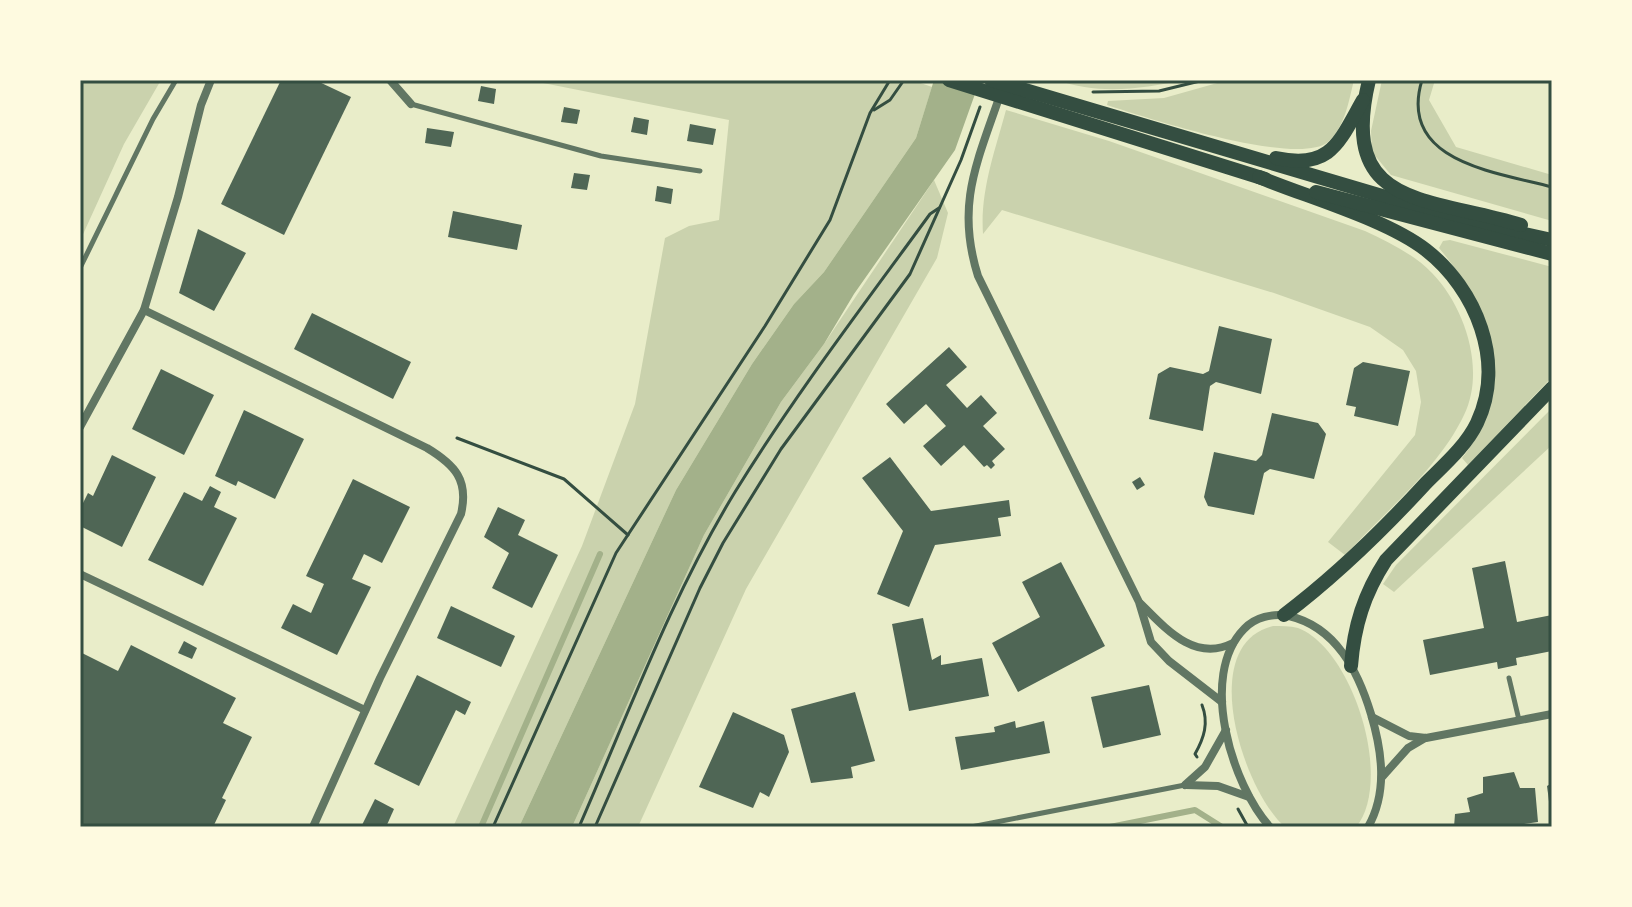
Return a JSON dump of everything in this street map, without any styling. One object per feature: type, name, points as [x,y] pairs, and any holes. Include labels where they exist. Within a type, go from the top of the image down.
[{"type":"main road","points":[[949,80],[1158,132],[1309,162],[1338,144],[1365,96]]},
{"type":"main road","points":[[991,80],[1041,104],[1259,177],[1387,229],[1425,249],[1449,272],[1473,306],[1484,337],[1489,371],[1477,423],[1462,445],[1369,545],[1284,615]]},
{"type":"main road","points":[[1369,80],[1365,96],[1364,149],[1373,172],[1382,182],[1404,193],[1552,238]]},
{"type":"main road","points":[[1158,132],[1470,222],[1552,238]]},
{"type":"main road","points":[[1259,177],[1552,254]]},
{"type":"main road","points":[[1351,666],[1358,615],[1370,584],[1386,560],[1552,388]]},
{"type":"street","points":[[80,427],[144,310],[178,197],[201,105],[211,80]]},
{"type":"street","points":[[390,80],[411,104]]},
{"type":"street","points":[[1005,80],[968,190],[972,258],[990,302],[1139,602],[1151,642],[1169,661],[1222,702]]},
{"type":"street","points":[[144,310],[427,448],[459,472],[465,497],[461,514],[365,710],[313,827]]},
{"type":"street","points":[[80,574],[365,710]]},
{"type":"street","points":[[1139,602],[1170,632],[1205,651],[1219,650],[1234,643],[1257,619],[1284,615],[1315,626],[1331,638],[1351,666],[1372,717],[1382,778],[1379,801],[1368,827]]},
{"type":"street","points":[[1234,643],[1223,677],[1222,702],[1227,730],[1235,765],[1249,797],[1270,827]]},
{"type":"street","points":[[1372,717],[1409,736],[1426,738],[1552,714]]},
{"type":"street","points":[[1185,785],[1205,767],[1227,730]]},
{"type":"street","points":[[1382,778],[1408,748],[1426,738]]},
{"type":"street","points":[[1185,785],[1218,786],[1249,797]]},
{"type":"lane","points":[[80,268],[132,160],[176,80]]},
{"type":"lane","points":[[411,104],[601,156],[700,171]]},
{"type":"lane","points":[[1509,678],[1519,721]]},
{"type":"lane","points":[[971,827],[1185,785]]},
{"type":"path","points":[[493,827],[616,553],[765,326],[830,220],[870,113],[890,80]]},
{"type":"path","points":[[870,113],[890,100],[904,80]]},
{"type":"path","points":[[1055,80],[1068,81]]},
{"type":"path","points":[[1093,92],[1159,91],[1204,80]]},
{"type":"path","points":[[1422,80],[1417,105],[1421,126],[1445,155],[1552,187]]},
{"type":"path","points":[[595,827],[723,543],[781,449],[910,274],[942,205],[980,107]]},
{"type":"path","points":[[579,827],[686,582],[735,493],[825,359],[930,214],[942,205]]},
{"type":"path","points":[[457,438],[564,479],[628,535]]},
{"type":"shaded area","points":[[80,80],[161,80],[124,144],[80,241]]},
{"type":"shaded area","points":[[528,80],[912,80],[932,87],[916,138],[824,272],[794,304],[752,364],[676,490],[519,827],[453,827],[582,546],[635,404],[665,238],[689,226],[719,220],[729,120]]},
{"type":"shaded area","points":[[934,80],[980,80],[955,150],[854,294],[824,344],[781,402],[704,535],[572,827],[519,827],[676,490],[752,364],[794,304],[824,272],[916,138]]},
{"type":"shaded area","points":[[1057,80],[1184,80],[1104,89]]},
{"type":"shaded area","points":[[1228,80],[1354,80],[1339,129],[1328,142],[1311,148],[1286,149],[1221,138],[1107,105],[1108,101],[1164,98]]},
{"type":"shaded area","points":[[1382,80],[1435,80],[1429,100],[1456,147],[1552,175],[1552,221],[1391,175],[1372,152],[1371,131]]},
{"type":"shaded area","points":[[1006,110],[1109,141],[1365,231],[1417,260],[1444,287],[1462,321],[1472,359],[1473,379],[1464,415],[1426,471],[1345,555],[1328,542],[1415,435],[1421,402],[1416,371],[1403,350],[1370,327],[1274,293],[1002,210],[983,234],[986,187]]},
{"type":"shaded area","points":[[934,180],[948,213],[937,258],[746,589],[638,827],[572,827],[704,535],[781,402],[824,344]]},
{"type":"shaded area","points":[[1450,240],[1552,267],[1552,377],[1468,465],[1462,458],[1479,432],[1489,405],[1493,377],[1491,350],[1484,323],[1472,297],[1439,248],[1443,241]]},
{"type":"shaded area","points":[[1552,408],[1552,445],[1394,592],[1383,584],[1396,565]]},
{"type":"shaded area","points":[[1273,626],[1298,628],[1318,641],[1336,661],[1351,688],[1369,749],[1371,779],[1367,806],[1356,827],[1285,827],[1255,784],[1234,720],[1232,689],[1236,660],[1249,639]]},
{"type":"building","points":[[281,80],[315,80],[351,97],[284,235],[221,204]]},
{"type":"building","points":[[481,86],[496,89],[494,104],[478,101]]},
{"type":"building","points":[[564,107],[580,110],[577,124],[561,122]]},
{"type":"building","points":[[634,117],[649,120],[647,135],[631,132]]},
{"type":"building","points":[[690,124],[716,129],[713,145],[687,141]]},
{"type":"building","points":[[427,128],[454,132],[451,147],[425,143]]},
{"type":"building","points":[[574,173],[590,175],[587,190],[571,188]]},
{"type":"building","points":[[657,186],[673,189],[671,204],[655,201]]},
{"type":"building","points":[[453,211],[522,225],[517,250],[448,237]]},
{"type":"building","points":[[198,229],[246,253],[214,311],[179,293]]},
{"type":"building","points":[[312,313],[411,362],[393,399],[294,349]]},
{"type":"building","points":[[1219,326],[1272,339],[1261,394],[1216,382],[1210,386],[1203,431],[1149,419],[1158,374],[1170,367],[1203,374],[1209,371]]},
{"type":"building","points":[[949,347],[967,367],[946,385],[967,408],[981,395],[997,413],[983,426],[1005,449],[992,461],[995,465],[991,469],[987,465],[984,467],[964,445],[941,466],[923,446],[946,426],[926,404],[904,424],[886,404]]},
{"type":"building","points":[[1363,362],[1410,371],[1398,426],[1354,416],[1356,407],[1346,405],[1354,368]]},
{"type":"building","points":[[161,369],[214,395],[184,455],[132,429]]},
{"type":"building","points":[[244,410],[304,439],[275,499],[238,481],[236,486],[215,476]]},
{"type":"building","points":[[1272,413],[1318,423],[1326,434],[1314,479],[1270,469],[1264,473],[1254,515],[1208,506],[1204,497],[1214,452],[1256,461],[1262,455]]},
{"type":"building","points":[[112,455],[156,477],[122,547],[80,526],[80,509],[88,493],[93,496]]},
{"type":"building","points":[[890,457],[931,511],[1009,500],[1011,516],[998,518],[1001,536],[935,545],[909,607],[877,594],[903,531],[862,478]]},
{"type":"building","points":[[1140,477],[1145,485],[1137,490],[1132,482]]},
{"type":"building","points":[[353,479],[410,507],[382,563],[364,554],[352,579],[371,587],[337,655],[281,628],[293,604],[311,613],[324,584],[306,576]]},
{"type":"building","points":[[210,486],[221,492],[214,507],[237,518],[203,586],[148,560],[184,492],[202,501]]},
{"type":"building","points":[[498,507],[525,520],[518,535],[558,555],[532,608],[492,588],[509,553],[484,537]]},
{"type":"building","points":[[1505,561],[1517,622],[1552,615],[1552,651],[1516,658],[1517,665],[1498,669],[1497,662],[1430,675],[1423,640],[1484,628],[1472,568]]},
{"type":"building","points":[[1061,562],[1105,646],[1018,692],[992,643],[1040,617],[1022,582]]},
{"type":"building","points":[[451,606],[515,636],[501,667],[437,638]]},
{"type":"building","points":[[923,618],[932,660],[941,655],[941,665],[982,658],[989,696],[909,711],[892,624]]},
{"type":"building","points":[[184,641],[197,648],[192,659],[178,653]]},
{"type":"building","points":[[131,645],[236,698],[223,723],[252,737],[222,798],[226,800],[213,827],[80,827],[80,652],[118,671]]},
{"type":"building","points":[[417,675],[471,702],[465,715],[456,710],[419,786],[374,764]]},
{"type":"building","points":[[1149,685],[1161,735],[1103,748],[1091,697]]},
{"type":"building","points":[[855,692],[875,761],[851,767],[853,778],[811,783],[791,709]]},
{"type":"building","points":[[733,712],[784,735],[789,752],[769,797],[760,792],[753,808],[699,787]]},
{"type":"building","points":[[1015,721],[1016,728],[1044,721],[1050,753],[961,770],[955,737],[995,732],[994,727]]},
{"type":"building","points":[[1514,772],[1520,788],[1535,788],[1538,822],[1524,824],[1524,827],[1454,827],[1455,814],[1470,812],[1467,798],[1483,793],[1483,777]]},
{"type":"building","points":[[1552,783],[1552,809],[1550,809],[1547,786]]},
{"type":"building","points":[[375,799],[394,809],[386,827],[361,827]]},
{"type":"waterway","points":[[481,827],[600,554]]},
{"type":"waterway","points":[[1110,827],[1195,810],[1222,827]]}]
